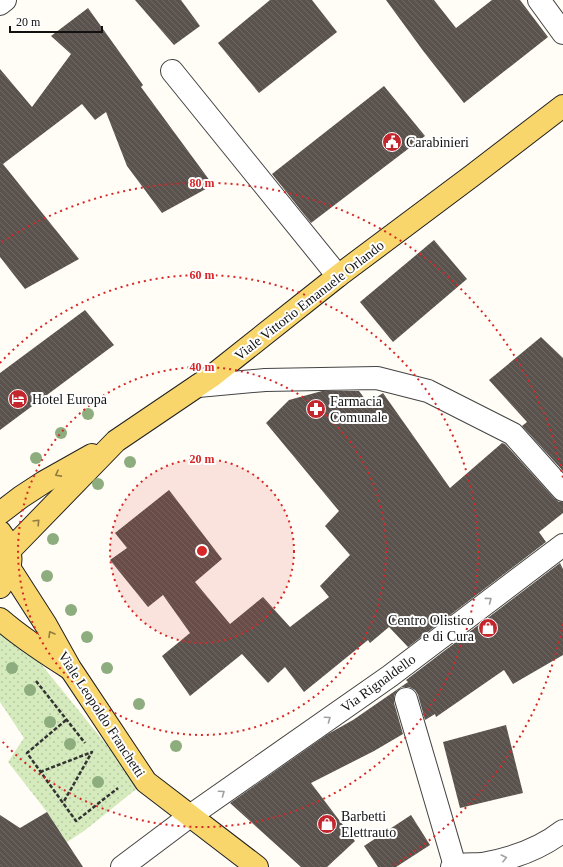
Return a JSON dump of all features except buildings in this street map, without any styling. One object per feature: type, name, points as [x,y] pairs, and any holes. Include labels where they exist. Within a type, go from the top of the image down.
[{"type":"main road","name":"Viale Vittorio Emanuele Orlando","points":[[5,559],[116,441],[198,386],[338,276],[563,106]]},
{"type":"main road","points":[[0,513],[44,482],[116,441]]},
{"type":"main road","name":"Viale Leopoldo Franchetti","points":[[5,559],[46,625],[70,668],[146,782],[257,867]]},
{"type":"main road","points":[[0,619],[22,637],[70,668]]},
{"type":"street","points":[[0,4],[5,0]]},
{"type":"street","points":[[539,0],[563,33]]},
{"type":"street","points":[[172,71],[338,276]]},
{"type":"street","points":[[198,386],[265,380],[377,378],[428,391],[513,434],[563,490]]},
{"type":"street","name":"Via Rignaldello","points":[[122,867],[190,816],[390,676],[562,549]]},
{"type":"street","points":[[406,699],[453,866],[482,864],[522,854],[550,841],[563,832]]},
{"type":"path","points":[[34,678],[97,758]]},
{"type":"path","points":[[66,720],[27,753],[76,821],[119,787]]},
{"type":"path","points":[[40,772],[92,752]]},
{"type":"path","points":[[63,803],[92,752]]},
{"type":"path","points":[[115,781],[123,792]]},
{"type":"green space","points":[[0,631],[19,637],[140,786],[84,831],[67,842],[47,812],[8,762],[24,738],[0,702]]},
{"type":"place","name":"Carabinieri","points":[[392,142]]},
{"type":"place","name":"Hotel Europa","points":[[18,399]]},
{"type":"place","name":"Farmacia Comunale","points":[[316,409]]},
{"type":"place","name":"Centro Olistico e di Cura","points":[[488,628]]},
{"type":"place","name":"Barbetti Elettrauto","points":[[327,824]]}]
